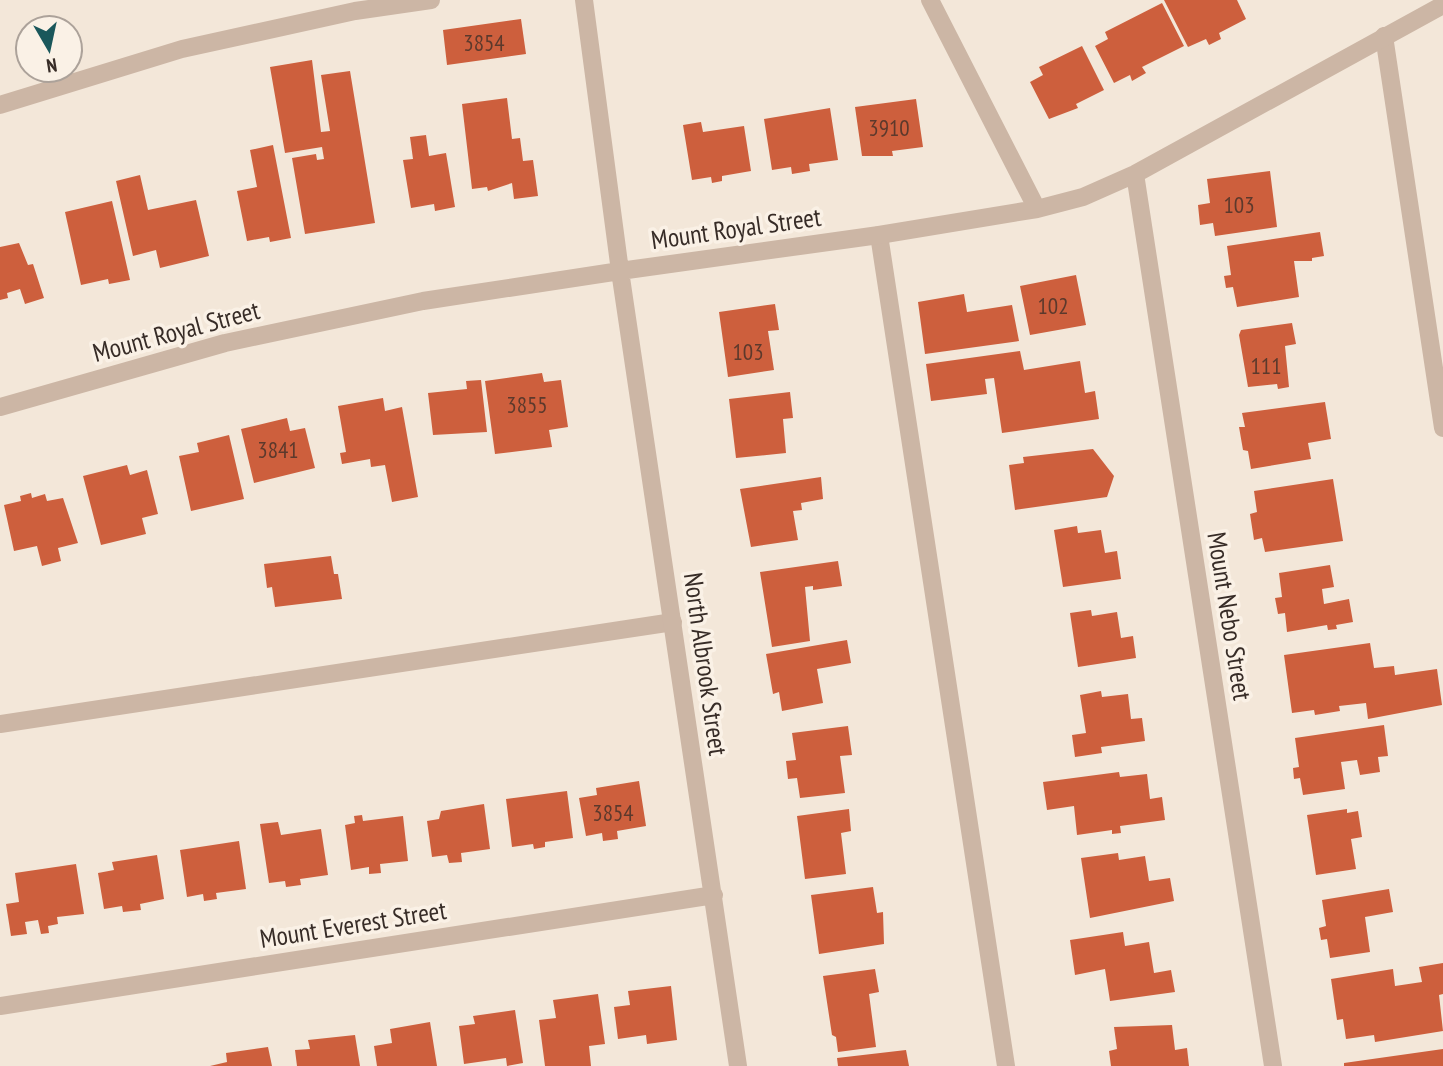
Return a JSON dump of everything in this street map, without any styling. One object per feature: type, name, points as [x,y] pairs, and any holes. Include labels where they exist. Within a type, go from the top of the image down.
[{"type":"street","points":[[0,105],[182,49],[355,11],[431,0]]},
{"type":"street","name":"North Albrook Street","points":[[584,0],[620,271],[738,1066]]},
{"type":"street","points":[[930,0],[1037,209]]},
{"type":"street","name":"Mount Royal Street","points":[[0,407],[225,343],[423,301],[879,235],[1037,209],[1083,197],[1135,174],[1443,5]]},
{"type":"street","points":[[1384,36],[1443,428]]},
{"type":"street","name":"Mount Nebo Street","points":[[1135,174],[1273,1066]]},
{"type":"street","points":[[879,235],[1006,1066]]},
{"type":"street","points":[[0,724],[673,622]]},
{"type":"street","name":"Mount Everest Street","points":[[0,1006],[713,895]]},
{"type":"building","points":[[1164,0],[1237,0],[1246,19],[1219,33],[1221,39],[1209,45],[1206,39],[1188,47]]},
{"type":"building","points":[[1162,3],[1184,46],[1142,67],[1146,73],[1132,81],[1130,75],[1114,83],[1095,46],[1108,39],[1105,32]]},
{"type":"building","points":[[521,19],[526,54],[447,65],[443,30]]},
{"type":"building","points":[[1082,46],[1104,90],[1076,104],[1078,108],[1049,119],[1030,82],[1043,75],[1039,67]]},
{"type":"building","points":[[312,60],[321,132],[330,131],[321,75],[350,71],[375,223],[305,234],[292,158],[316,154],[317,160],[324,159],[322,147],[285,153],[270,67]]},
{"type":"building","points":[[507,98],[512,139],[520,138],[523,161],[533,160],[538,196],[514,199],[512,183],[488,191],[487,187],[472,189],[462,104]]},
{"type":"building","points":[[916,99],[923,147],[892,151],[893,156],[862,156],[855,107]]},
{"type":"building","points":[[830,108],[838,160],[809,164],[810,171],[792,174],[791,167],[772,170],[764,119]]},
{"type":"building","points":[[701,122],[703,132],[744,126],[751,171],[722,176],[722,181],[712,183],[711,177],[692,180],[683,125]]},
{"type":"building","points":[[426,135],[429,156],[446,153],[455,207],[435,211],[434,204],[411,208],[403,160],[413,159],[410,137]]},
{"type":"building","points":[[273,145],[291,238],[270,242],[269,237],[247,241],[237,191],[257,187],[250,150]]},
{"type":"building","points":[[1270,171],[1277,227],[1215,236],[1213,223],[1200,225],[1198,205],[1210,203],[1207,179]]},
{"type":"building","points":[[140,175],[148,210],[196,200],[209,256],[160,268],[156,250],[133,256],[116,181]]},
{"type":"building","points":[[112,201],[130,280],[109,284],[108,279],[81,285],[65,212]]},
{"type":"building","points":[[1320,232],[1324,256],[1312,258],[1312,261],[1294,261],[1299,297],[1237,307],[1233,287],[1226,288],[1224,276],[1231,275],[1227,246]]},
{"type":"building","points":[[19,243],[28,265],[33,264],[44,298],[25,304],[20,289],[7,293],[8,298],[0,300],[0,247]]},
{"type":"building","points":[[1076,275],[1086,325],[1030,335],[1020,286]]},
{"type":"building","points":[[964,294],[967,312],[1012,305],[1019,341],[925,354],[918,302]]},
{"type":"building","points":[[775,304],[779,330],[768,331],[774,370],[728,377],[719,312]]},
{"type":"building","points":[[1292,323],[1296,344],[1285,346],[1289,387],[1278,389],[1277,384],[1248,387],[1239,335],[1241,330]]},
{"type":"building","points":[[1020,351],[1024,370],[1080,361],[1085,393],[1095,391],[1099,419],[1002,433],[994,378],[985,379],[987,394],[931,401],[926,364]]},
{"type":"building","points":[[542,373],[544,382],[561,380],[568,427],[549,430],[552,447],[495,454],[485,381]]},
{"type":"building","points":[[481,380],[487,432],[433,435],[428,393],[467,389],[466,381]]},
{"type":"building","points":[[790,392],[793,418],[783,419],[786,453],[736,458],[729,399]]},
{"type":"building","points":[[383,398],[385,411],[402,407],[418,497],[392,502],[385,465],[371,467],[370,459],[342,464],[340,453],[346,452],[338,406]]},
{"type":"building","points":[[1325,402],[1331,439],[1308,443],[1311,459],[1251,469],[1248,451],[1243,450],[1239,427],[1245,427],[1242,413]]},
{"type":"building","points":[[287,418],[290,431],[305,428],[315,468],[254,483],[241,429]]},
{"type":"building","points":[[229,435],[244,499],[191,511],[179,456],[199,452],[197,443]]},
{"type":"building","points":[[1093,449],[1114,476],[1107,497],[1015,510],[1009,465],[1024,463],[1023,457]]},
{"type":"building","points":[[127,465],[130,475],[147,470],[158,514],[142,518],[146,534],[101,545],[83,476]]},
{"type":"building","points":[[821,477],[823,499],[801,503],[802,510],[793,511],[798,540],[751,547],[740,489]]},
{"type":"building","points":[[1333,479],[1343,541],[1265,552],[1262,538],[1254,540],[1250,514],[1257,512],[1254,491]]},
{"type":"building","points":[[31,493],[32,498],[45,494],[47,501],[63,498],[78,543],[58,548],[61,561],[42,566],[37,546],[14,551],[4,505],[21,501],[20,496]]},
{"type":"building","points":[[1077,526],[1078,533],[1101,530],[1105,553],[1117,551],[1121,579],[1063,587],[1054,530]]},
{"type":"building","points":[[331,556],[334,574],[338,574],[342,599],[275,607],[272,587],[267,588],[264,564]]},
{"type":"building","points":[[838,561],[842,586],[813,590],[813,586],[805,587],[810,641],[772,647],[760,572]]},
{"type":"building","points":[[1330,565],[1334,587],[1322,589],[1324,604],[1349,599],[1353,622],[1336,625],[1337,629],[1328,630],[1327,625],[1287,632],[1285,613],[1278,614],[1275,598],[1282,597],[1279,573]]},
{"type":"building","points":[[1091,610],[1092,616],[1117,612],[1121,638],[1133,636],[1136,658],[1078,667],[1070,613]]},
{"type":"building","points":[[847,640],[851,663],[817,669],[823,703],[782,711],[779,692],[773,694],[766,654]]},
{"type":"building","points":[[1370,643],[1374,668],[1394,666],[1395,675],[1437,669],[1442,705],[1368,719],[1366,703],[1339,706],[1340,711],[1315,715],[1314,710],[1292,713],[1284,655]]},
{"type":"building","points":[[1101,691],[1102,697],[1128,694],[1131,719],[1142,718],[1145,741],[1101,747],[1102,753],[1075,757],[1072,735],[1086,733],[1080,695]]},
{"type":"building","points":[[1384,725],[1388,756],[1378,757],[1380,772],[1360,775],[1357,760],[1341,762],[1345,789],[1303,795],[1300,778],[1294,779],[1293,768],[1299,767],[1295,738]]},
{"type":"building","points":[[848,726],[852,755],[840,756],[845,793],[800,798],[797,778],[788,779],[786,761],[796,760],[792,733]]},
{"type":"building","points":[[1119,772],[1120,777],[1147,774],[1150,799],[1162,797],[1165,820],[1120,826],[1121,833],[1112,834],[1112,830],[1077,835],[1074,806],[1047,810],[1043,782]]},
{"type":"building","points":[[639,781],[646,826],[617,831],[618,839],[603,841],[602,833],[586,836],[579,798],[597,795],[596,788]]},
{"type":"building","points":[[567,791],[573,838],[545,842],[545,847],[534,849],[533,844],[512,847],[506,799]]},
{"type":"building","points":[[484,804],[490,849],[461,853],[462,862],[449,863],[447,855],[432,857],[427,821],[439,819],[441,811]]},
{"type":"building","points":[[849,809],[851,831],[841,833],[846,874],[805,879],[797,816]]},
{"type":"building","points":[[1347,809],[1347,813],[1358,811],[1362,837],[1351,839],[1356,869],[1316,875],[1307,815]]},
{"type":"building","points":[[362,815],[363,821],[403,816],[408,861],[380,864],[381,873],[369,874],[369,867],[351,870],[345,825],[355,823],[354,816]]},
{"type":"building","points":[[278,822],[281,835],[321,829],[328,875],[300,879],[301,885],[286,887],[285,881],[269,883],[260,824]]},
{"type":"building","points":[[239,841],[246,889],[216,893],[217,899],[204,901],[203,894],[187,897],[180,850]]},
{"type":"building","points":[[1118,853],[1119,860],[1145,856],[1149,881],[1170,878],[1174,901],[1090,918],[1081,858]]},
{"type":"building","points":[[157,855],[164,899],[140,904],[141,910],[123,912],[122,906],[104,909],[98,873],[114,870],[112,862]]},
{"type":"building","points":[[76,864],[84,914],[57,917],[58,924],[48,926],[49,933],[41,934],[38,920],[25,922],[27,934],[11,936],[6,904],[19,902],[15,873]]},
{"type":"building","points":[[873,887],[877,913],[883,912],[884,944],[819,954],[811,895]]},
{"type":"building","points":[[1389,889],[1393,912],[1365,917],[1370,952],[1330,958],[1327,939],[1321,940],[1319,928],[1326,926],[1322,900]]},
{"type":"building","points":[[1123,932],[1125,946],[1149,942],[1154,973],[1171,970],[1175,992],[1110,1001],[1105,969],[1075,975],[1070,940]]},
{"type":"building","points":[[1443,963],[1443,994],[1439,995],[1443,1031],[1375,1042],[1374,1035],[1346,1039],[1343,1019],[1337,1020],[1331,979],[1393,969],[1395,986],[1422,982],[1419,967]]},
{"type":"building","points":[[875,969],[879,992],[869,994],[876,1047],[838,1052],[836,1037],[832,1035],[823,976]]},
{"type":"building","points":[[671,986],[677,1040],[647,1044],[646,1035],[618,1039],[614,1007],[630,1005],[628,991]]},
{"type":"building","points":[[598,994],[605,1044],[589,1046],[591,1066],[545,1066],[539,1020],[556,1018],[553,1000]]},
{"type":"building","points":[[515,1010],[523,1063],[507,1066],[506,1058],[464,1064],[459,1026],[475,1024],[473,1016]]},
{"type":"building","points":[[430,1022],[437,1066],[377,1066],[374,1046],[392,1043],[390,1029]]},
{"type":"building","points":[[1172,1025],[1175,1050],[1187,1048],[1189,1066],[1111,1066],[1109,1051],[1117,1049],[1114,1027]]},
{"type":"building","points":[[355,1035],[360,1066],[297,1066],[295,1050],[310,1049],[308,1040]]},
{"type":"building","points":[[268,1047],[272,1066],[210,1066],[227,1062],[226,1053]]},
{"type":"building","points":[[1443,1049],[1443,1066],[1344,1066],[1344,1063]]},
{"type":"building","points":[[906,1050],[909,1066],[838,1066],[837,1058]]}]
